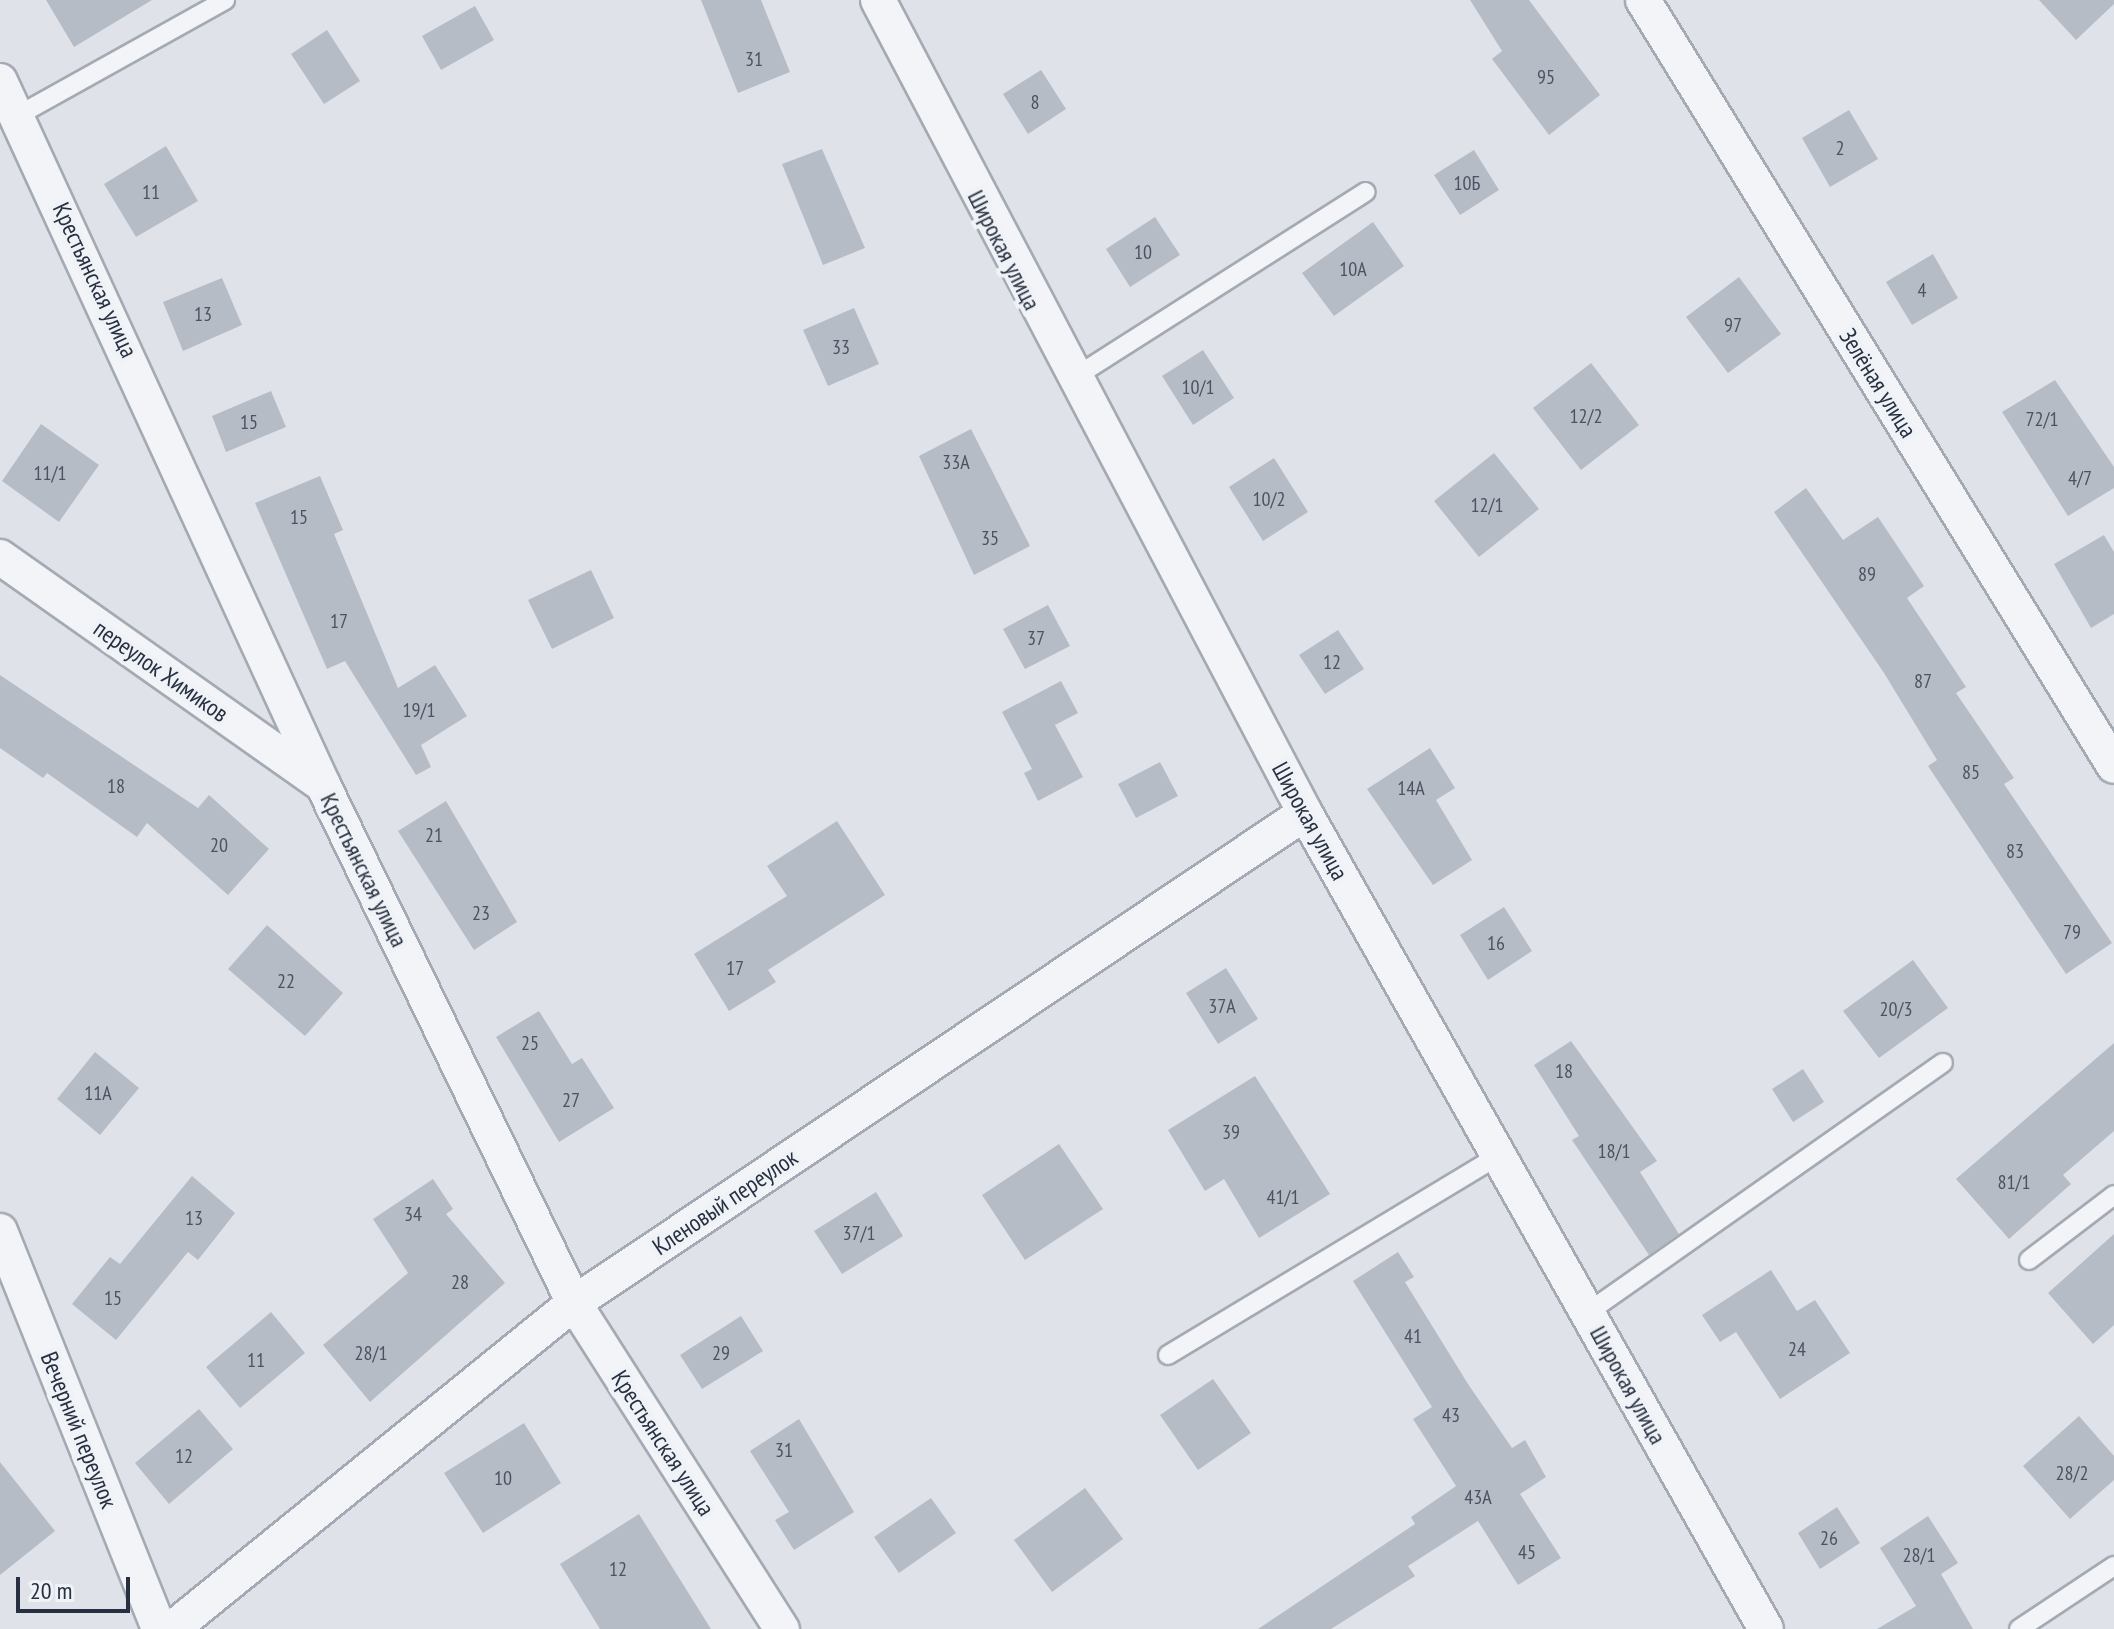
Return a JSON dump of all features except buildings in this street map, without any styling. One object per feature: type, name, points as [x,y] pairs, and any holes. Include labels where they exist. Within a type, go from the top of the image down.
[{"type":"street","name":"Широкая улица","points":[[878,0],[1071,379],[1305,813],[1766,1629]]},
{"type":"street","name":"Зелёная улица","points":[[1643,0],[2114,766]]},
{"type":"street","name":"Крестьянская улица","points":[[0,81],[323,785],[574,1303],[782,1629]]},
{"type":"street","name":"переулок Химиков","points":[[0,557],[323,785]]},
{"type":"street","name":"Кленовый переулок","points":[[172,1629],[574,1303],[1305,813]]},
{"type":"street","name":"Вечерний переулок","points":[[0,1231],[159,1629]]},
{"type":"lane","points":[[17,116],[225,0]]},
{"type":"lane","points":[[1071,379],[1366,192]]},
{"type":"lane","points":[[1587,1313],[1943,1063]]},
{"type":"lane","points":[[1168,1355],[1498,1156]]},
{"type":"lane","points":[[2029,1260],[2114,1195]]},
{"type":"lane","points":[[2019,1629],[2114,1566]]}]
